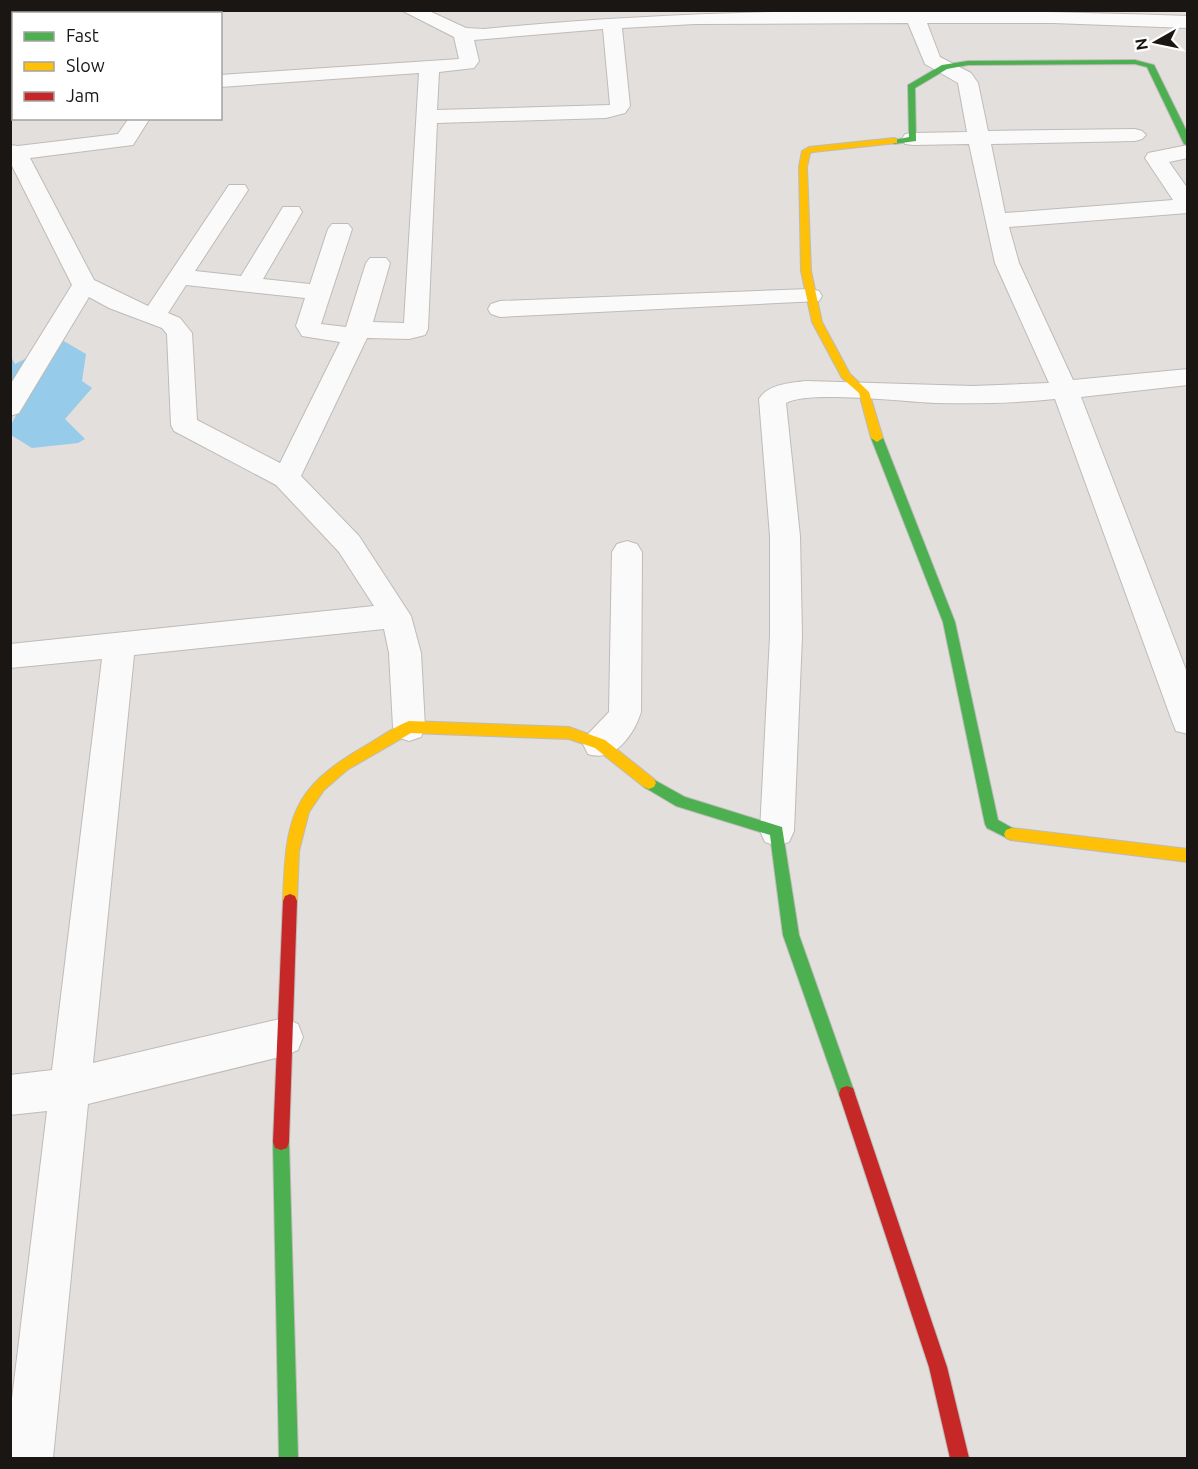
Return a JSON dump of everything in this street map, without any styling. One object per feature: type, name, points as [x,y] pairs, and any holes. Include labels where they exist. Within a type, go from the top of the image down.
[{"type":"street","points":[[410,10],[463,34],[493,35],[612,23],[746,14],[854,14],[915,17],[989,14],[1111,15],[1188,22]]},
{"type":"street","points":[[915,17],[931,59],[964,77],[968,83],[1007,263],[1064,388],[1128,554],[1188,721]]},
{"type":"street","points":[[427,117],[606,112],[618,109],[620,106],[612,23]]},
{"type":"street","points":[[222,81],[468,63],[463,34]]},
{"type":"street","points":[[913,139],[909,89],[945,68],[983,62],[1144,63],[1154,69],[1187,142],[1156,158],[1187,206],[996,220]]},
{"type":"street","points":[[340,229],[309,328],[357,333],[410,332],[416,329],[429,67]]},
{"type":"street","points":[[139,120],[125,140],[14,152],[84,285],[118,303],[171,323],[179,333],[184,425],[286,478],[349,544],[396,616],[405,653],[409,727]]},
{"type":"street","points":[[1135,135],[979,140],[913,139],[806,151],[803,167],[806,270],[810,296],[818,322],[846,376],[864,392],[890,477],[949,622],[992,824],[1012,835],[1188,856]]},
{"type":"street","points":[[153,317],[237,190]]},
{"type":"street","points":[[248,284],[291,212]]},
{"type":"street","points":[[286,478],[357,333],[378,262]]},
{"type":"street","points":[[180,277],[319,292]]},
{"type":"street","points":[[10,407],[84,285]]},
{"type":"street","points":[[500,309],[810,296]]},
{"type":"street","points":[[960,1458],[931,1345],[886,1205],[791,935],[777,831],[786,636],[785,536],[772,399],[786,392],[825,390],[1029,393],[1188,377]]},
{"type":"street","points":[[600,744],[622,721],[625,712],[627,552]]},
{"type":"street","points":[[10,656],[396,616]]},
{"type":"street","points":[[24,1441],[71,1088],[119,646]]},
{"type":"street","points":[[289,1458],[281,1122],[292,851],[302,810],[319,786],[342,766],[409,727],[569,733],[600,744],[655,788],[681,802],[777,831]]},
{"type":"street","points":[[10,1095],[71,1088],[284,1037]]},
{"type":"water","points":[[62,340],[86,354],[82,381],[92,388],[65,419],[85,439],[78,443],[32,448],[11,435],[11,425],[23,402],[11,393],[10,355],[15,364]]},
{"type":"traffic: fast","points":[[894,141],[913,139],[911,87],[945,67],[968,63],[1135,62],[1150,65],[1188,144]]},
{"type":"traffic: fast","points":[[877,438],[949,622],[992,824],[1011,834]]},
{"type":"traffic: fast","points":[[649,783],[681,802],[777,831],[791,935],[847,1094]]},
{"type":"traffic: fast","points":[[281,1142],[289,1458]]},
{"type":"traffic: slow","points":[[877,438],[864,392],[846,376],[817,322],[806,271],[803,167],[806,151],[812,149],[894,141]]},
{"type":"traffic: slow","points":[[290,901],[292,851],[302,810],[319,786],[342,766],[409,727],[569,733],[600,744],[649,783]]},
{"type":"traffic: slow","points":[[1011,834],[1188,856]]},
{"type":"traffic: jam","points":[[281,1142],[290,901]]},
{"type":"traffic: jam","points":[[847,1094],[938,1367],[960,1458]]}]
